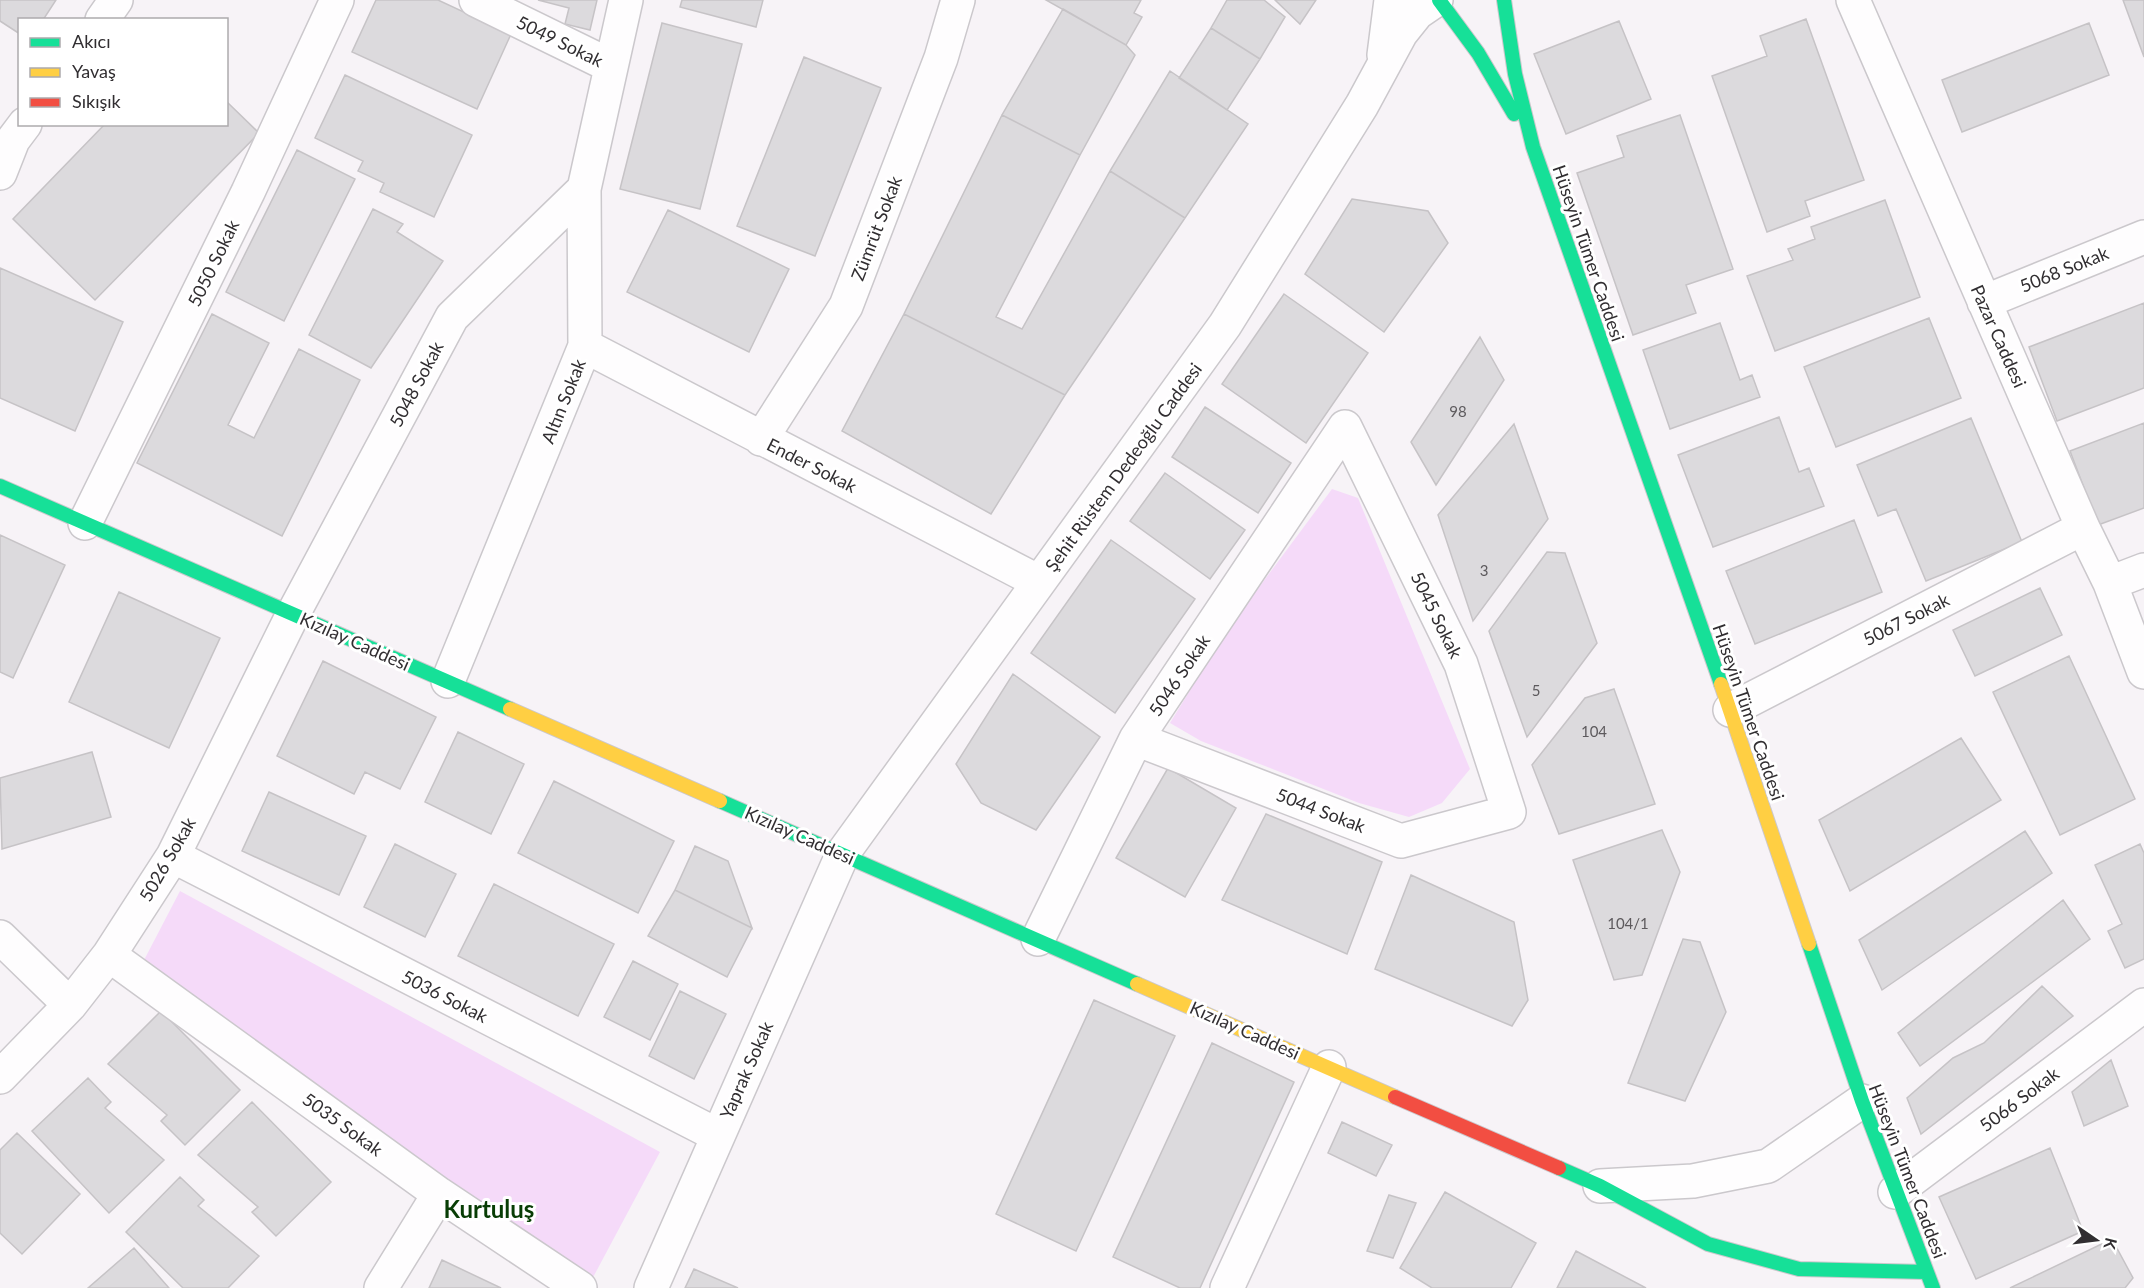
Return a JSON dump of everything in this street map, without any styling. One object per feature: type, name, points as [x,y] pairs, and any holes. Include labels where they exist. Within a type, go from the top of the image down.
[{"type":"street","points":[[104,18],[117,0]]},
{"type":"street","name":"5050 Sokak","points":[[85,523],[248,192],[337,0]]},
{"type":"street","name":"5049 Sokak","points":[[476,0],[611,66]]},
{"type":"street","name":"Altın Sokak","points":[[448,681],[585,346],[584,189],[626,0]]},
{"type":"street","name":"Zümrüt Sokak","points":[[761,439],[846,306],[941,58],[958,0]]},
{"type":"street","name":"Şehit Rüstem Dedeoğlu Caddesi","points":[[1383,67],[1391,0]]},
{"type":"street","name":"Şehit Rüstem Dedeoğlu Caddesi","points":[[843,853],[1225,325],[1383,67],[1401,33],[1417,13],[1437,0]]},
{"type":"street","name":"Hüseyin Tümer Caddesi","points":[[1437,0],[1478,54],[1533,147]]},
{"type":"street","name":"Hüseyin Tümer Caddesi","points":[[1504,0],[1518,92],[1533,147],[1730,710],[1862,1101],[1894,1192],[1933,1288]]},
{"type":"street","name":"Pazar Caddesi","points":[[1853,0],[2083,528],[2110,583],[2144,672]]},
{"type":"street","points":[[0,173],[13,131]]},
{"type":"street","name":"5048 Sokak","points":[[293,614],[453,316],[584,189]]},
{"type":"street","name":"5068 Sokak","points":[[1984,302],[2144,237]]},
{"type":"street","name":"Ender Sokak","points":[[585,346],[1039,582]]},
{"type":"street","name":"5046 Sokak","points":[[1038,939],[1136,739],[1345,427]]},
{"type":"street","name":"5045 Sokak","points":[[1345,427],[1461,664],[1509,812]]},
{"type":"street","name":"Kızılay Caddesi","points":[[0,486],[1600,1186],[1708,1244],[1799,1269],[1926,1272]]},
{"type":"street","name":"5067 Sokak","points":[[1730,710],[2083,528]]},
{"type":"street","points":[[2110,583],[2144,570]]},
{"type":"street","name":"5026 Sokak","points":[[0,1077],[70,1005],[109,955],[173,856],[293,614]]},
{"type":"street","name":"5044 Sokak","points":[[1136,739],[1401,841],[1509,812]]},
{"type":"street","name":"Yaprak Sokak","points":[[651,1288],[843,853]]},
{"type":"street","name":"5036 Sokak","points":[[173,856],[717,1135]]},
{"type":"street","points":[[0,937],[70,1005]]},
{"type":"street","name":"5035 Sokak","points":[[109,955],[439,1194],[580,1288]]},
{"type":"street","name":"5066 Sokak","points":[[1894,1192],[2144,1005]]},
{"type":"street","points":[[1227,1288],[1329,1067]]},
{"type":"street","name":"Kızılay Caddesi","points":[[1600,1186],[1693,1181],[1768,1166],[1862,1101]]},
{"type":"street","points":[[381,1288],[439,1194]]},
{"type":"shaded area","points":[[1332,489],[1358,498],[1470,769],[1442,803],[1409,817],[1359,803],[1201,741],[1170,723],[1225,633]]},
{"type":"shaded area","points":[[180,891],[660,1152],[590,1283],[142,964]]},
{"type":"building","points":[[0,0],[56,0],[44,18],[18,18],[18,33],[0,21]]},
{"type":"building","points":[[376,0],[438,0],[511,34],[477,109],[352,52]]},
{"type":"building","points":[[538,0],[597,0],[590,30],[565,24],[569,8]]},
{"type":"building","points":[[682,0],[763,0],[756,27],[680,7]]},
{"type":"building","points":[[1046,0],[1141,0],[1134,13],[1142,17],[1126,45]]},
{"type":"building","points":[[1227,0],[1264,0],[1285,17],[1260,59],[1211,28]]},
{"type":"building","points":[[1275,0],[1316,0],[1300,24]]},
{"type":"building","points":[[2123,0],[2144,0],[2144,57]]},
{"type":"building","points":[[1063,9],[1126,45],[1135,55],[1080,155],[1002,115]]},
{"type":"building","points":[[1806,19],[1864,180],[1805,201],[1810,216],[1767,232],[1712,76],[1767,56],[1760,36]]},
{"type":"building","points":[[1619,21],[1651,99],[1566,134],[1534,54]]},
{"type":"building","points":[[662,23],[742,44],[700,209],[620,189]]},
{"type":"building","points":[[2089,23],[2109,75],[1962,132],[1942,80]]},
{"type":"building","points":[[1211,28],[1260,59],[1227,110],[1179,78]]},
{"type":"building","points":[[804,57],[881,88],[815,256],[737,226]]},
{"type":"building","points":[[1170,71],[1248,124],[1185,218],[1110,171]]},
{"type":"building","points":[[345,75],[472,135],[434,217],[380,192],[384,183],[358,171],[363,161],[315,138]]},
{"type":"building","points":[[228,103],[259,133],[95,300],[13,219],[103,126],[228,126]]},
{"type":"building","points":[[1002,115],[1080,155],[996,317],[1022,329],[1110,171],[1185,218],[1065,395],[904,314]]},
{"type":"building","points":[[1680,115],[1733,269],[1686,285],[1696,313],[1633,335],[1577,173],[1624,157],[1617,136]]},
{"type":"building","points":[[297,150],[355,179],[284,321],[226,292]]},
{"type":"building","points":[[1352,199],[1428,211],[1448,243],[1384,332],[1305,274]]},
{"type":"building","points":[[1885,200],[1920,297],[1775,351],[1747,276],[1793,260],[1788,249],[1815,239],[1811,227]]},
{"type":"building","points":[[373,209],[403,224],[397,232],[443,261],[371,368],[309,335]]},
{"type":"building","points":[[668,210],[789,269],[749,352],[627,292]]},
{"type":"building","points":[[0,268],[123,322],[75,431],[0,398]]},
{"type":"building","points":[[1284,294],[1368,353],[1306,443],[1222,384]]},
{"type":"building","points":[[2144,303],[2144,388],[2057,421],[2029,347]]},
{"type":"building","points":[[212,314],[269,343],[228,425],[254,438],[299,349],[360,380],[282,536],[137,463]]},
{"type":"building","points":[[904,314],[1065,395],[991,514],[842,431]]},
{"type":"building","points":[[1929,318],[1961,398],[1836,447],[1804,367]]},
{"type":"building","points":[[1720,323],[1740,380],[1752,375],[1760,397],[1670,429],[1643,350]]},
{"type":"building","points":[[1480,337],[1504,380],[1436,485],[1411,442]]},
{"type":"building","points":[[1205,407],[1291,463],[1258,513],[1172,457]]},
{"type":"building","points":[[1779,417],[1799,472],[1809,468],[1824,506],[1713,547],[1678,455]]},
{"type":"building","points":[[1971,418],[2022,542],[1926,581],[1896,509],[1878,516],[1857,465]]},
{"type":"building","points":[[2144,423],[2144,508],[2098,525],[2070,451]]},
{"type":"building","points":[[1514,424],[1548,519],[1473,621],[1438,515]]},
{"type":"building","points":[[1165,473],[1245,530],[1210,579],[1130,521]]},
{"type":"building","points":[[1854,520],[1882,592],[1755,644],[1726,571]]},
{"type":"building","points":[[0,535],[65,565],[13,678],[0,672]]},
{"type":"building","points":[[1111,540],[1195,599],[1115,713],[1031,653]]},
{"type":"building","points":[[1547,552],[1565,553],[1597,643],[1527,737],[1489,631]]},
{"type":"building","points":[[2040,588],[2062,635],[1975,676],[1953,630]]},
{"type":"building","points":[[119,592],[220,638],[169,748],[69,702]]},
{"type":"building","points":[[2069,656],[2135,799],[2060,835],[1993,692]]},
{"type":"building","points":[[323,661],[436,717],[400,789],[365,772],[354,794],[277,756]]},
{"type":"building","points":[[1013,674],[1100,737],[1036,830],[981,803],[956,764]]},
{"type":"building","points":[[1614,689],[1655,804],[1559,834],[1532,765],[1585,698]]},
{"type":"building","points":[[458,732],[524,764],[491,834],[425,802]]},
{"type":"building","points":[[1961,738],[2001,800],[1850,891],[1819,820]]},
{"type":"building","points":[[92,752],[111,817],[2,849],[0,778]]},
{"type":"building","points":[[1168,768],[1236,808],[1185,897],[1116,858]]},
{"type":"building","points":[[554,781],[674,841],[638,913],[518,853]]},
{"type":"building","points":[[269,792],[366,836],[339,895],[242,851]]},
{"type":"building","points":[[1266,814],[1382,862],[1347,954],[1222,900]]},
{"type":"building","points":[[1662,830],[1680,872],[1642,975],[1614,980],[1573,860]]},
{"type":"building","points":[[2025,831],[2052,873],[1882,990],[1859,940]]},
{"type":"building","points":[[395,844],[456,874],[425,937],[364,907]]},
{"type":"building","points":[[2140,844],[2144,853],[2144,959],[2125,968],[2108,931],[2122,924],[2095,865]]},
{"type":"building","points":[[695,846],[728,861],[752,928],[675,890]]},
{"type":"building","points":[[1411,875],[1514,922],[1528,1000],[1512,1026],[1375,969]]},
{"type":"building","points":[[494,884],[614,944],[578,1016],[458,956]]},
{"type":"building","points":[[675,890],[752,928],[727,977],[648,936]]},
{"type":"building","points":[[2063,900],[2090,939],[1920,1066],[1898,1033]]},
{"type":"building","points":[[1683,939],[1700,942],[1726,1012],[1685,1101],[1628,1083]]},
{"type":"building","points":[[633,961],[678,984],[650,1040],[604,1017]]},
{"type":"building","points":[[2042,986],[2073,1016],[1921,1134],[1907,1098],[1953,1058],[1984,1043]]},
{"type":"building","points":[[680,991],[726,1014],[694,1079],[649,1056]]},
{"type":"building","points":[[1094,1000],[1175,1036],[1076,1251],[996,1214]]},
{"type":"building","points":[[161,1011],[240,1090],[185,1145],[161,1121],[167,1115],[108,1064]]},
{"type":"building","points":[[1212,1043],[1294,1082],[1200,1288],[1180,1288],[1113,1257]]},
{"type":"building","points":[[2111,1060],[2128,1106],[2084,1126],[2072,1092]]},
{"type":"building","points":[[88,1078],[111,1102],[105,1108],[164,1160],[109,1213],[32,1131]]},
{"type":"building","points":[[252,1102],[331,1182],[276,1236],[252,1212],[258,1207],[198,1155]]},
{"type":"building","points":[[1342,1122],[1392,1145],[1376,1176],[1328,1153]]},
{"type":"building","points":[[17,1133],[80,1194],[22,1254],[0,1233],[0,1150]]},
{"type":"building","points":[[2050,1148],[2083,1231],[1976,1279],[1939,1197]]},
{"type":"building","points":[[180,1177],[204,1200],[198,1206],[259,1256],[228,1288],[183,1288],[126,1232]]},
{"type":"building","points":[[1445,1192],[1536,1243],[1511,1288],[1432,1288],[1400,1268]]},
{"type":"building","points":[[1389,1195],[1416,1203],[1393,1258],[1367,1251]]},
{"type":"building","points":[[2112,1239],[2133,1278],[2125,1288],[2010,1288]]},
{"type":"building","points":[[134,1248],[169,1288],[88,1288]]},
{"type":"building","points":[[1576,1251],[1646,1288],[1557,1288]]},
{"type":"building","points":[[442,1260],[501,1288],[429,1288]]},
{"type":"building","points":[[694,1269],[738,1288],[685,1288]]},
{"type":"traffic: fast","points":[[1439,0],[1478,53],[1514,114]]},
{"type":"traffic: fast","points":[[1504,0],[1515,74],[1533,147],[1721,684]]},
{"type":"traffic: fast","points":[[0,486],[510,709]]},
{"type":"traffic: fast","points":[[720,801],[1137,984]]},
{"type":"traffic: fast","points":[[1809,944],[1862,1101],[1933,1288]]},
{"type":"traffic: fast","points":[[1559,1168],[1600,1186],[1708,1244],[1799,1269],[1926,1272]]},
{"type":"traffic: slow","points":[[1721,684],[1809,944]]},
{"type":"traffic: slow","points":[[510,709],[720,801]]},
{"type":"traffic: slow","points":[[1137,984],[1395,1097]]},
{"type":"traffic: jam","points":[[1395,1097],[1559,1168]]},
{"type":"district","name":"Kurtuluş","points":[[489,1208]]}]
